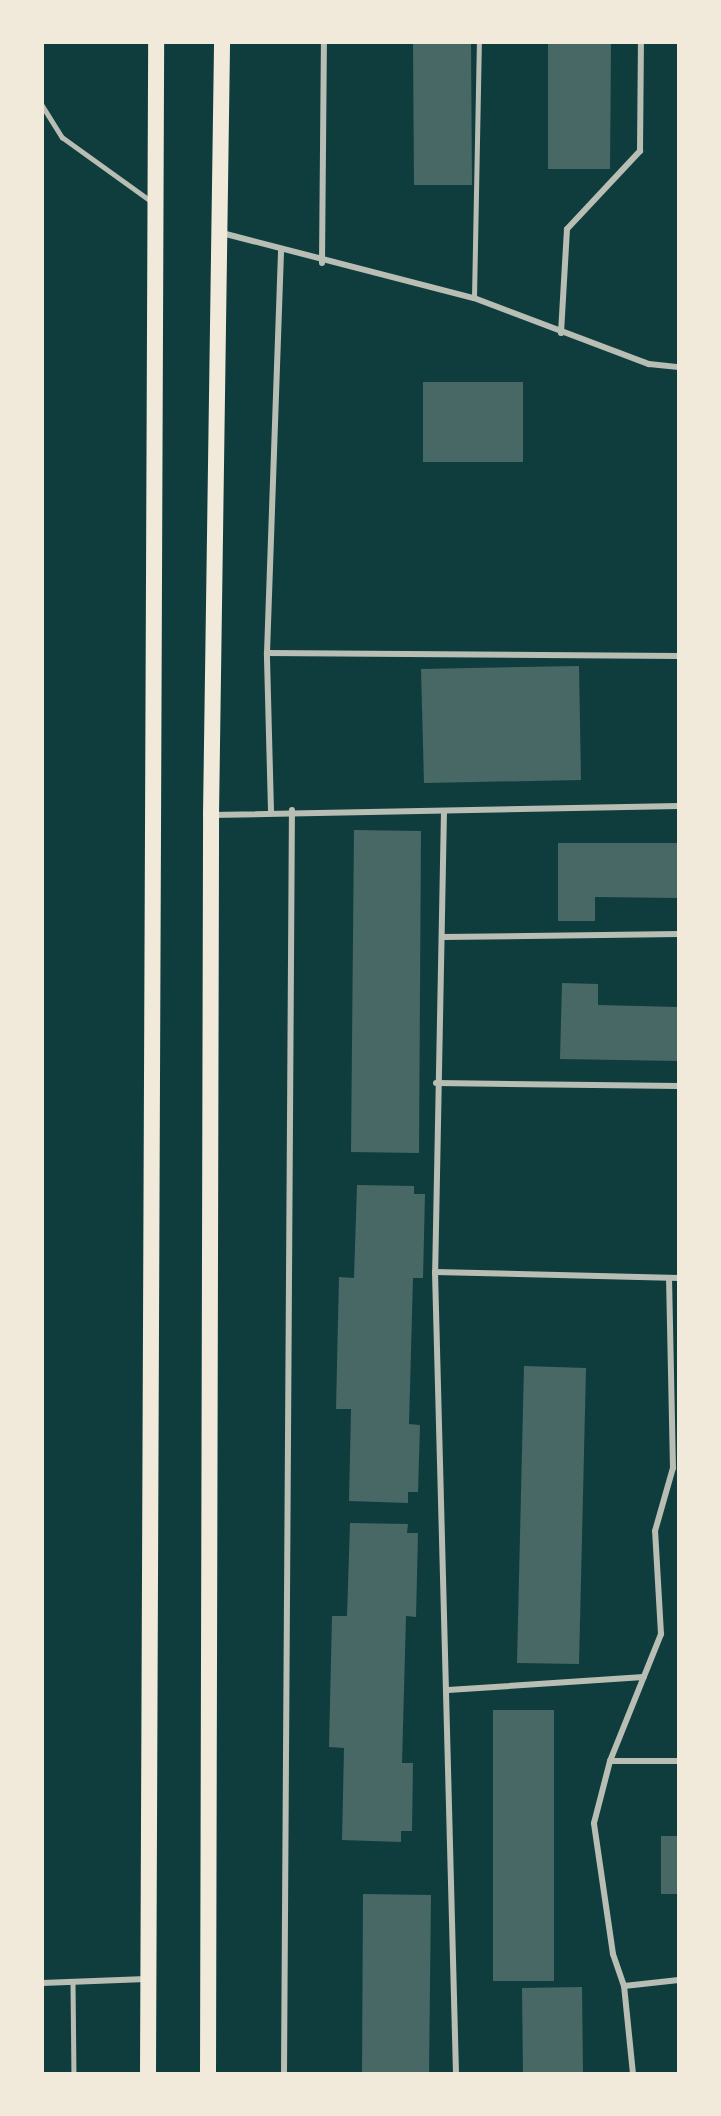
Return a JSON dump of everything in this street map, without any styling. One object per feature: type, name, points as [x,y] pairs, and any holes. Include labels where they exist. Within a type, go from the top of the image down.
[{"type":"highway","points":[[148,2074],[156,42]]},
{"type":"highway","points":[[208,2074],[211,815],[222,42]]},
{"type":"street","points":[[322,262],[324,42]]},
{"type":"street","points":[[561,333],[567,229],[640,151],[641,42]]},
{"type":"street","points":[[219,232],[322,262],[474,298],[561,333],[649,364],[679,367]]},
{"type":"street","points":[[271,811],[267,652],[281,251]]},
{"type":"street","points":[[267,652],[679,656]]},
{"type":"street","points":[[211,815],[292,810],[444,811],[679,806]]},
{"type":"street","points":[[284,2074],[292,810]]},
{"type":"street","points":[[444,811],[443,937],[436,1083],[435,1272],[448,1690],[456,2074]]},
{"type":"street","points":[[443,937],[679,934]]},
{"type":"street","points":[[436,1083],[679,1086]]},
{"type":"street","points":[[435,1272],[679,1278]]},
{"type":"street","points":[[633,2074],[624,1986],[614,1954],[594,1823],[610,1761],[662,1634],[655,1531],[673,1468],[669,1278]]},
{"type":"street","points":[[448,1690],[645,1677]]},
{"type":"street","points":[[610,1761],[679,1761]]},
{"type":"street","points":[[42,1983],[148,1978]]},
{"type":"street","points":[[624,1986],[679,1980]]},
{"type":"lane","points":[[474,298],[479,42]]},
{"type":"lane","points":[[42,105],[62,137],[156,205]]},
{"type":"lane","points":[[73,1982],[74,2074]]},
{"type":"building","points":[[413,42],[471,42],[472,185],[414,185]]},
{"type":"building","points":[[548,42],[611,42],[610,169],[548,169]]},
{"type":"building","points":[[423,382],[523,382],[523,462],[423,462]]},
{"type":"building","points":[[579,666],[581,780],[424,783],[421,669]]},
{"type":"building","points":[[354,830],[421,831],[419,1153],[351,1152]]},
{"type":"building","points":[[558,843],[679,843],[679,898],[595,897],[595,921],[558,921]]},
{"type":"building","points":[[562,983],[598,984],[598,1005],[679,1007],[679,1061],[560,1059]]},
{"type":"building","points":[[357,1185],[414,1186],[414,1194],[425,1194],[423,1278],[413,1278],[409,1424],[420,1425],[418,1492],[408,1492],[408,1503],[349,1501],[351,1409],[336,1409],[339,1277],[354,1278]]},
{"type":"building","points":[[524,1366],[586,1368],[579,1664],[517,1663]]},
{"type":"building","points":[[350,1523],[408,1524],[407,1533],[418,1533],[416,1617],[406,1616],[402,1763],[413,1763],[412,1831],[401,1831],[401,1842],[342,1840],[344,1748],[329,1747],[332,1616],[347,1616]]},
{"type":"building","points":[[493,1710],[554,1710],[554,1981],[493,1981]]},
{"type":"building","points":[[661,1836],[679,1836],[679,1894],[661,1894]]},
{"type":"building","points":[[363,1894],[431,1895],[429,2074],[362,2074]]},
{"type":"building","points":[[582,1987],[583,2074],[523,2074],[522,1988]]}]
